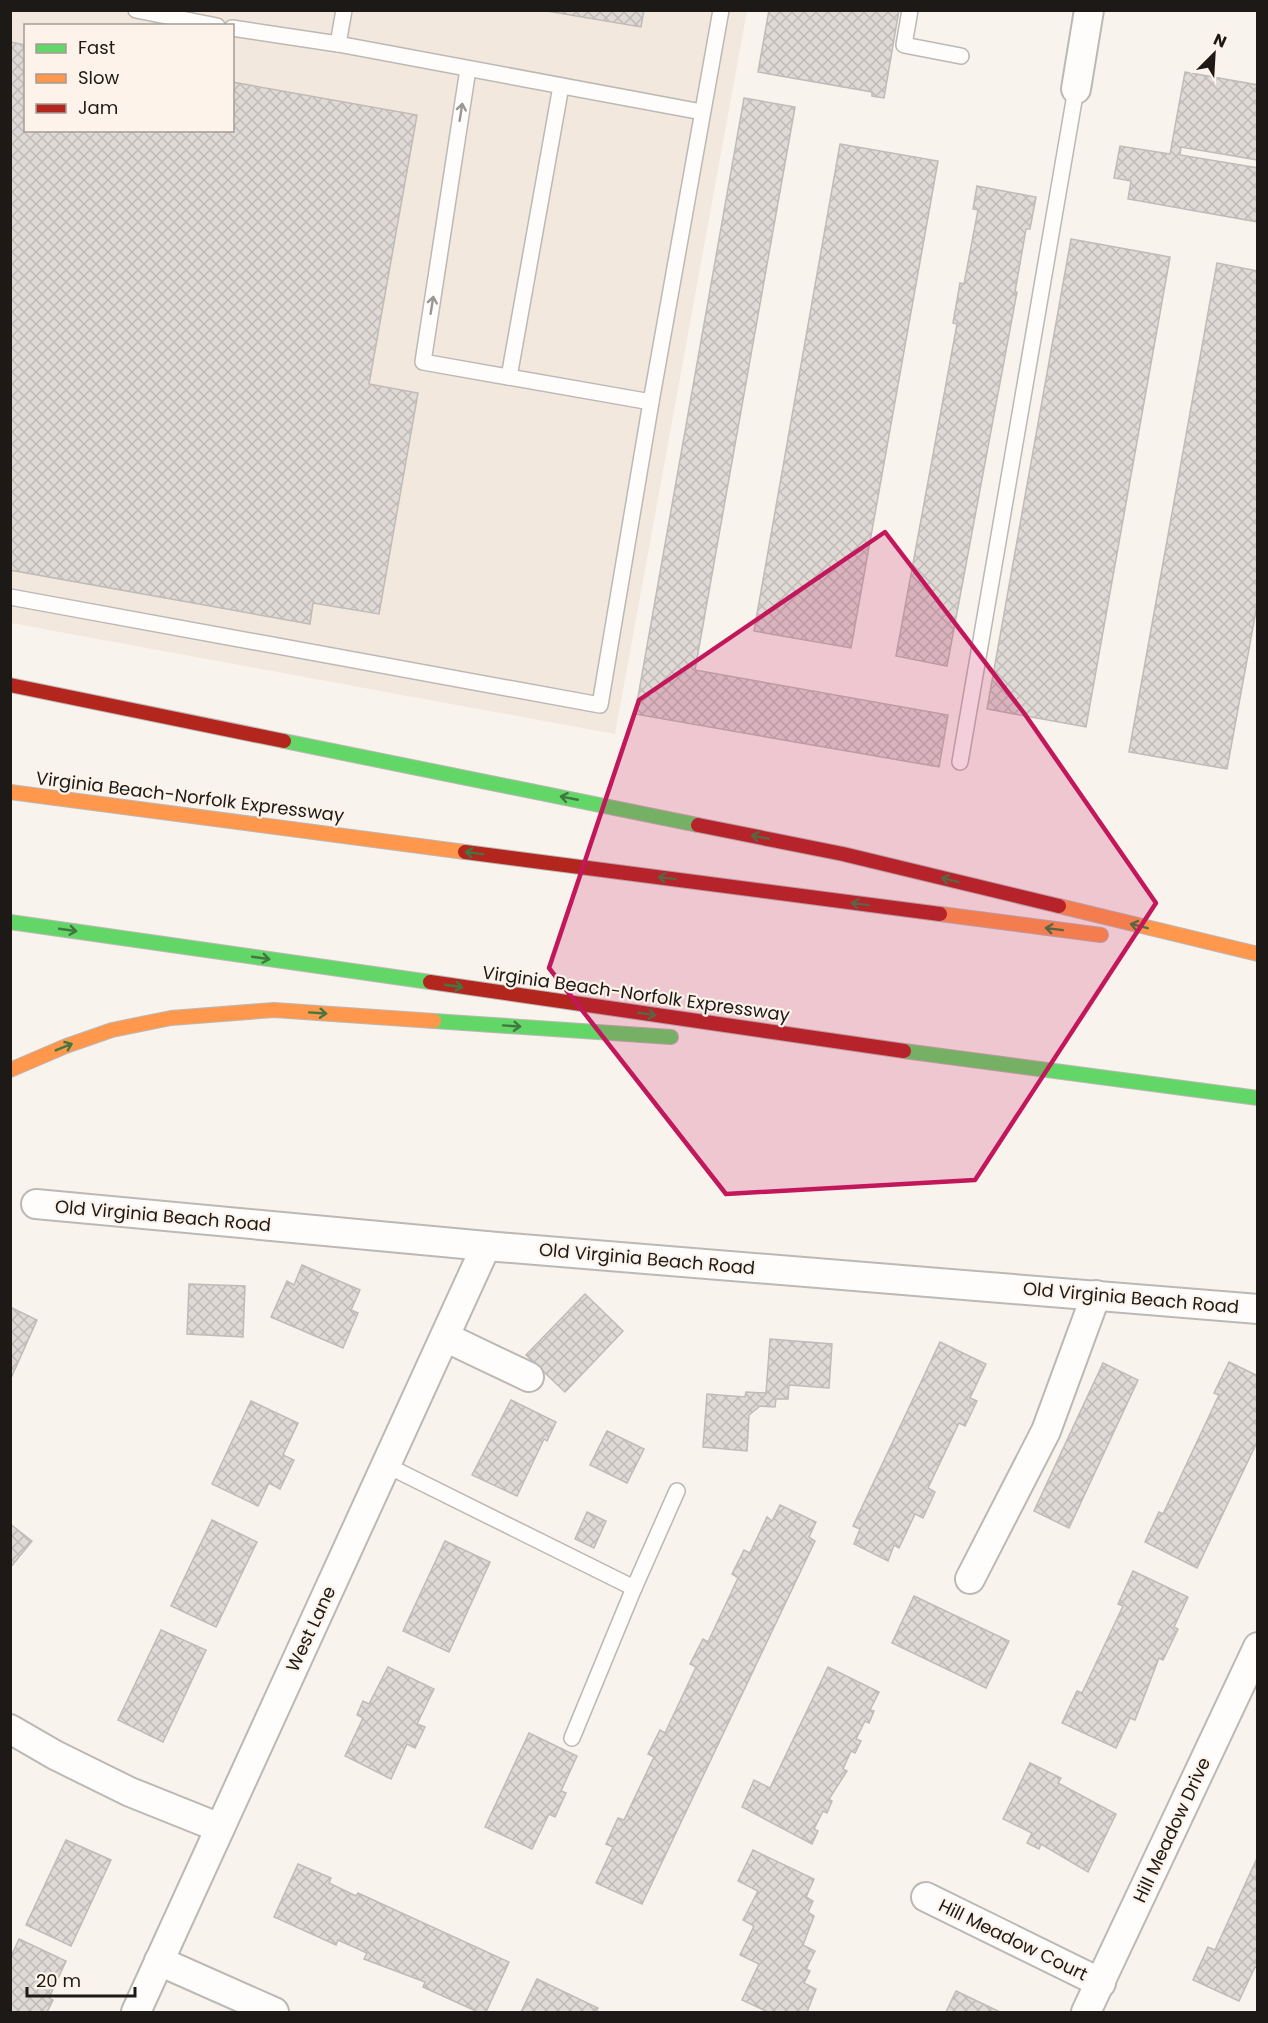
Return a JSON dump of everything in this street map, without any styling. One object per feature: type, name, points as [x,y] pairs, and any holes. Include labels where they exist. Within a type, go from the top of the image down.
[{"type":"highway","points":[[10,685],[843,854],[1257,955]]},
{"type":"highway","name":"Virginia Beach-Norfolk Expressway","points":[[10,792],[1115,937]]},
{"type":"highway","name":"Virginia Beach-Norfolk Expressway","points":[[10,922],[934,1055],[1257,1098]]},
{"type":"highway","points":[[1139,940],[1257,955]]},
{"type":"highway","points":[[10,1070],[66,1046],[112,1030],[171,1018],[274,1010],[687,1038]]},
{"type":"highway","points":[[746,1042],[934,1055]]},
{"type":"street","points":[[1076,89],[1089,10]]},
{"type":"street","name":"Old Virginia Beach Road","points":[[36,1204],[486,1246],[1257,1309]]},
{"type":"street","name":"West Lane","points":[[136,2013],[486,1246]]},
{"type":"street","points":[[970,1579],[1046,1431],[1096,1295]]},
{"type":"street","points":[[445,1336],[529,1377]]},
{"type":"street","name":"Hill Meadow Drive","points":[[1086,2013],[1257,1647]]},
{"type":"street","points":[[10,1729],[55,1755],[130,1792],[220,1828]]},
{"type":"street","name":"Hill Meadow Court","points":[[926,1897],[1101,1983]]},
{"type":"street","points":[[159,1962],[274,2013]]},
{"type":"lane","points":[[136,10],[207,24]]},
{"type":"lane","points":[[338,44],[344,10]]},
{"type":"lane","points":[[10,597],[600,705],[721,10]]},
{"type":"lane","points":[[910,10],[904,45],[961,56]]},
{"type":"lane","points":[[234,28],[338,44],[702,112]]},
{"type":"lane","points":[[468,69],[423,362],[651,402]]},
{"type":"lane","points":[[509,377],[561,86]]},
{"type":"lane","points":[[960,762],[1076,89]]},
{"type":"lane","points":[[386,1465],[634,1588]]},
{"type":"lane","points":[[572,1738],[677,1491]]},
{"type":"highlighted area","points":[[885,532],[1024,713],[1156,903],[975,1180],[726,1194],[549,968],[639,700]]},
{"type":"shaded area","points":[[10,11],[747,11],[615,734],[11,623]]},
{"type":"building","points":[[541,10],[644,10],[641,27]]},
{"type":"building","points":[[769,10],[899,10],[884,98],[872,96],[872,92],[758,72]]},
{"type":"building","points":[[10,42],[24,45],[24,132],[234,132],[234,82],[417,115],[369,384],[418,393],[379,614],[313,603],[310,624],[10,570]]},
{"type":"building","points":[[1185,72],[1258,85],[1258,160],[1181,147],[1180,155],[1258,168],[1258,222],[1128,199],[1131,181],[1114,178],[1120,146],[1170,154]]},
{"type":"building","points":[[744,98],[795,107],[695,670],[948,715],[939,767],[635,714]]},
{"type":"building","points":[[840,144],[938,161],[851,648],[754,631]]},
{"type":"building","points":[[977,186],[1036,197],[1030,229],[1026,229],[1015,292],[1017,292],[947,666],[896,656],[957,324],[953,323],[960,283],[964,284],[978,210],[973,209]]},
{"type":"building","points":[[1071,239],[1170,257],[1086,727],[987,709]]},
{"type":"building","points":[[1217,263],[1258,271],[1258,600],[1227,769],[1129,752]]},
{"type":"building","points":[[302,1265],[360,1290],[351,1310],[358,1313],[343,1348],[271,1317],[287,1281],[294,1285]]},
{"type":"building","points":[[189,1284],[245,1286],[243,1337],[187,1334]]},
{"type":"building","points":[[585,1294],[623,1331],[565,1392],[526,1355]]},
{"type":"building","points":[[10,1307],[37,1320],[11,1378],[10,1377]]},
{"type":"building","points":[[770,1339],[832,1344],[829,1388],[789,1385],[788,1399],[776,1399],[775,1407],[760,1406],[749,1415],[747,1451],[703,1447],[707,1394],[745,1397],[746,1392],[766,1393]]},
{"type":"building","points":[[940,1342],[986,1364],[970,1398],[977,1401],[965,1426],[959,1423],[928,1488],[935,1492],[923,1518],[915,1514],[899,1548],[894,1545],[888,1561],[854,1544],[860,1529],[853,1526]]},
{"type":"building","points":[[1229,1362],[1258,1376],[1258,1440],[1197,1568],[1145,1542],[1159,1512],[1163,1514],[1219,1395],[1214,1393]]},
{"type":"building","points":[[1103,1363],[1138,1380],[1069,1528],[1034,1511]]},
{"type":"building","points":[[511,1400],[556,1422],[547,1441],[544,1439],[517,1496],[472,1475]]},
{"type":"building","points":[[251,1401],[298,1423],[283,1455],[294,1460],[280,1489],[269,1483],[258,1506],[212,1484]]},
{"type":"building","points":[[607,1431],[644,1449],[627,1483],[590,1465]]},
{"type":"building","points":[[780,1505],[816,1522],[809,1537],[815,1541],[642,1904],[596,1883],[613,1847],[606,1844],[618,1818],[624,1820],[654,1757],[648,1754],[660,1730],[665,1733],[696,1667],[690,1664],[703,1639],[708,1642],[738,1578],[732,1574],[744,1550],[750,1553],[767,1517],[772,1521]]},
{"type":"building","points":[[587,1512],[606,1521],[594,1548],[575,1539]]},
{"type":"building","points":[[212,1520],[257,1542],[216,1627],[171,1606]]},
{"type":"building","points":[[10,1524],[32,1541],[10,1568]]},
{"type":"building","points":[[445,1541],[490,1562],[449,1652],[403,1631]]},
{"type":"building","points":[[1133,1571],[1188,1597],[1174,1627],[1178,1629],[1163,1660],[1159,1658],[1135,1720],[1130,1718],[1116,1748],[1062,1723],[1077,1691],[1082,1693],[1123,1606],[1118,1604]]},
{"type":"building","points":[[914,1596],[1009,1641],[986,1688],[892,1643]]},
{"type":"building","points":[[161,1630],[206,1650],[163,1742],[118,1720]]},
{"type":"building","points":[[388,1667],[434,1689],[417,1724],[425,1727],[415,1748],[407,1744],[391,1779],[345,1756],[363,1718],[357,1715],[363,1701],[369,1704]]},
{"type":"building","points":[[828,1667],[879,1692],[870,1710],[874,1711],[869,1723],[865,1721],[856,1739],[861,1741],[855,1753],[851,1751],[843,1769],[847,1771],[829,1799],[832,1801],[827,1813],[823,1811],[814,1829],[818,1831],[812,1844],[742,1807],[754,1780],[770,1788]]},
{"type":"building","points":[[529,1733],[577,1756],[561,1791],[566,1793],[555,1817],[549,1814],[532,1849],[485,1827]]},
{"type":"building","points":[[1030,1763],[1061,1778],[1058,1783],[1116,1814],[1088,1872],[1041,1844],[1039,1849],[1027,1843],[1032,1833],[1003,1819]]},
{"type":"building","points":[[66,1840],[111,1860],[71,1946],[26,1925]]},
{"type":"building","points":[[753,1850],[814,1879],[806,1897],[813,1901],[808,1912],[814,1916],[803,1945],[815,1951],[806,1969],[810,1971],[804,1983],[816,1989],[807,2012],[768,2012],[742,2000],[759,1964],[740,1955],[754,1926],[743,1920],[758,1891],[738,1881]]},
{"type":"building","points":[[1258,1856],[1258,1968],[1255,1967],[1239,2001],[1193,1980],[1208,1947],[1215,1950]]},
{"type":"building","points":[[298,1864],[331,1878],[329,1883],[356,1896],[358,1893],[509,1962],[486,2012],[478,2012],[423,1987],[425,1982],[364,1959],[367,1953],[338,1940],[336,1945],[274,1917]]},
{"type":"building","points":[[19,1939],[66,1961],[49,1998],[53,2000],[47,2012],[10,2012],[10,1959]]},
{"type":"building","points":[[537,1979],[598,2008],[596,2012],[521,2012]]},
{"type":"building","points":[[956,1991],[1000,2012],[946,2012]]},
{"type":"traffic: fast","points":[[284,741],[698,825]]},
{"type":"traffic: fast","points":[[10,922],[430,982]]},
{"type":"traffic: fast","points":[[434,1021],[671,1037]]},
{"type":"traffic: fast","points":[[904,1051],[1258,1098]]},
{"type":"traffic: slow","points":[[10,792],[465,852]]},
{"type":"traffic: slow","points":[[1059,906],[1258,954]]},
{"type":"traffic: slow","points":[[940,914],[1101,935]]},
{"type":"traffic: slow","points":[[10,1070],[66,1046],[112,1030],[171,1018],[274,1010],[434,1021]]},
{"type":"traffic: jam","points":[[10,685],[284,741]]},
{"type":"traffic: jam","points":[[698,825],[843,854],[1059,906]]},
{"type":"traffic: jam","points":[[465,852],[940,914]]},
{"type":"traffic: jam","points":[[430,982],[904,1051]]}]
